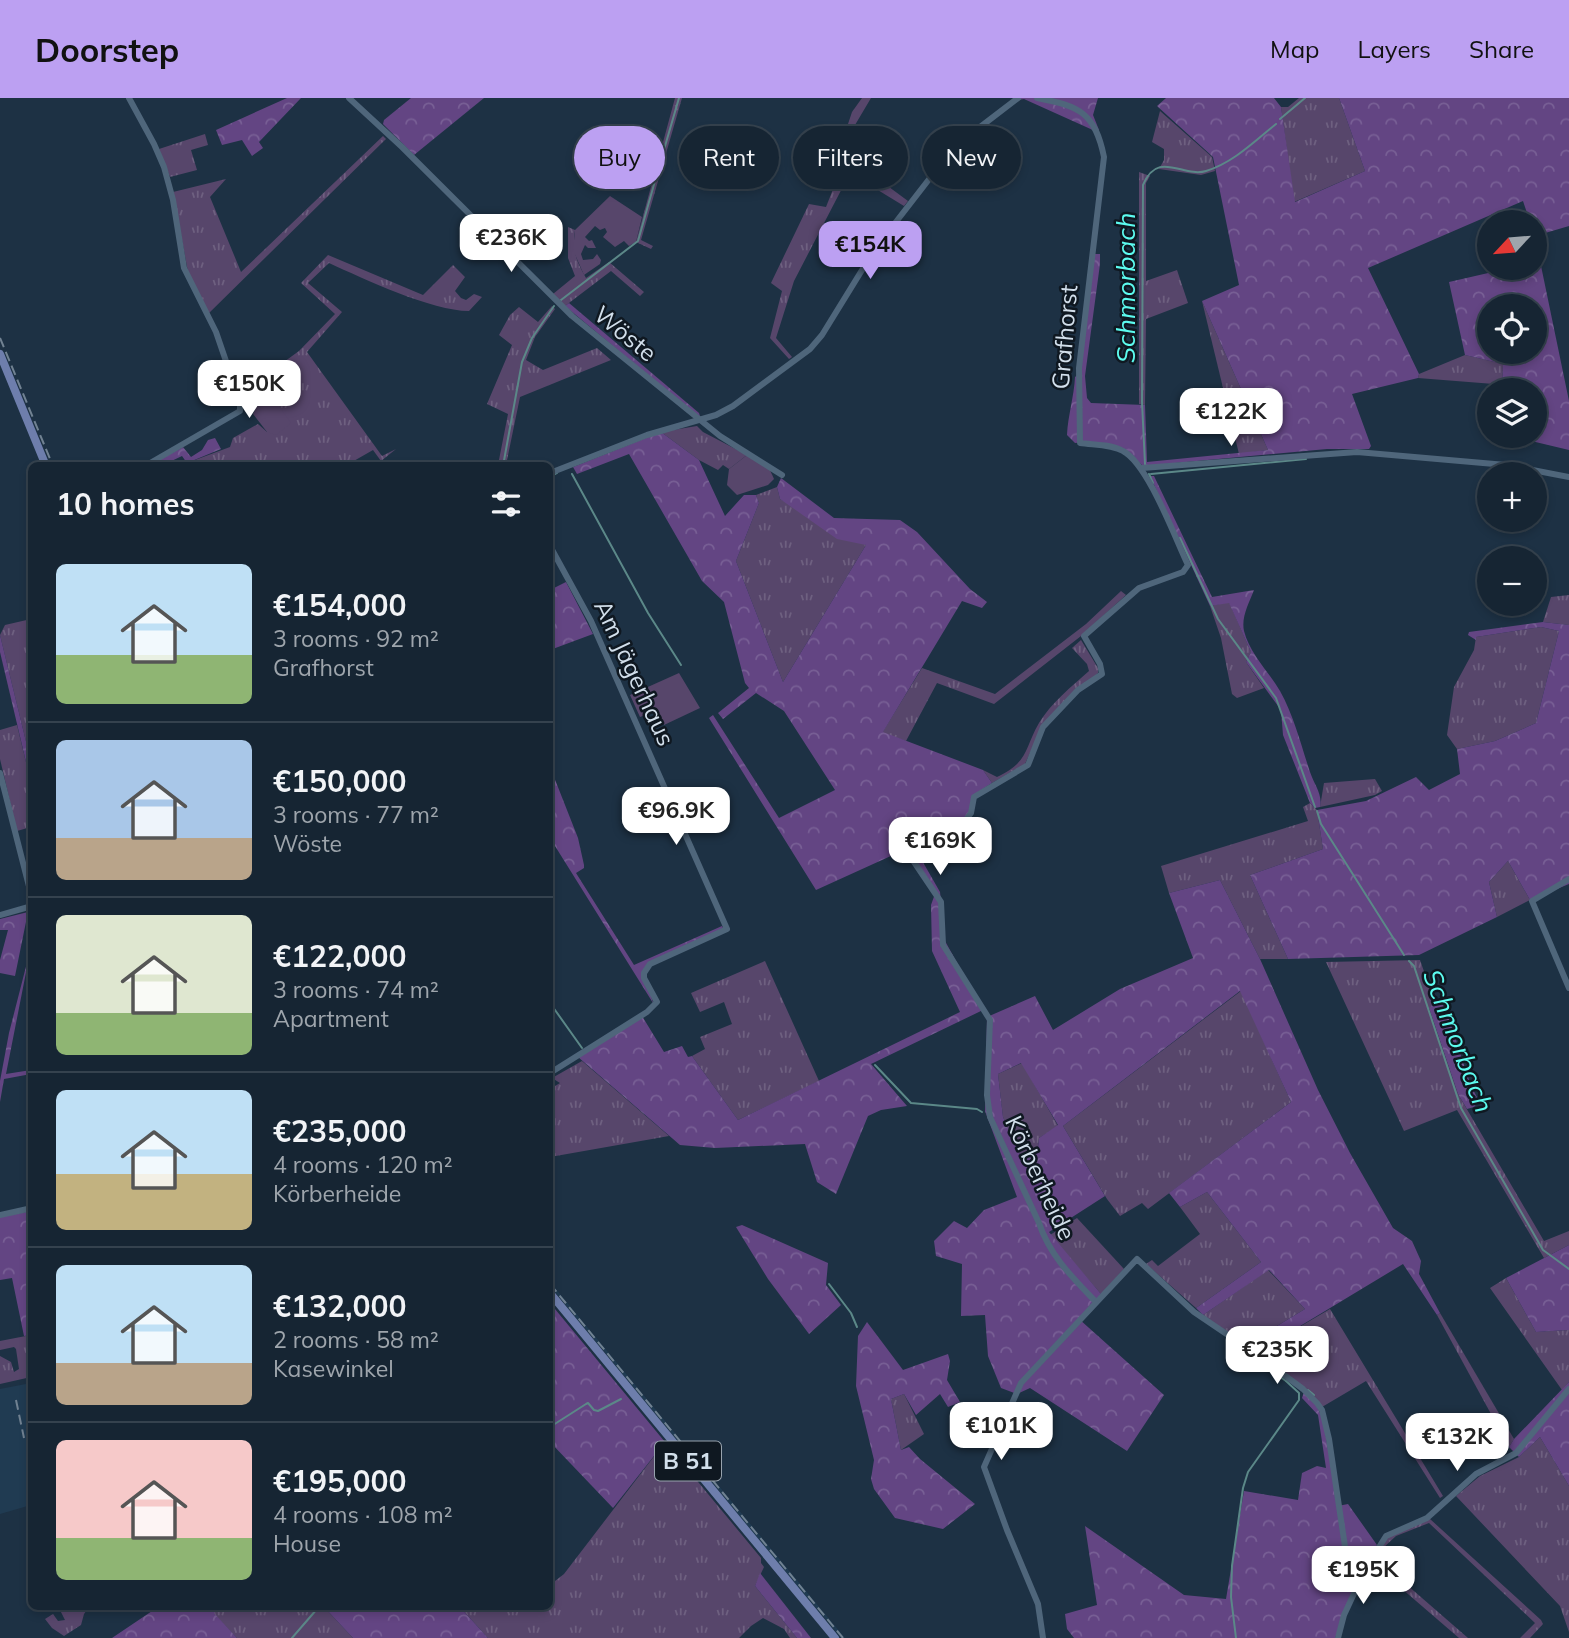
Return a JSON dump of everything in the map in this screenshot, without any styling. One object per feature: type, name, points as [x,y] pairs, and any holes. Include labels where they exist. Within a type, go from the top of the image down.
[{"type":"main road","points":[[0,354],[44,462]]},
{"type":"main road","name":"B 51","points":[[553,1297],[835,1638]]},
{"type":"street","points":[[129,98],[154,144],[169,180],[184,268],[241,392],[240,411],[152,462]]},
{"type":"street","name":"Wöste","points":[[349,98],[418,162],[561,306],[699,420],[782,475]]},
{"type":"street","points":[[553,473],[647,435],[716,415],[733,406],[810,349],[822,335],[875,249],[954,147],[1018,98]]},
{"type":"street","name":"Grafhorst","points":[[1037,98],[1072,107],[1090,118],[1097,130],[1104,157],[1079,368],[1080,443],[1122,450],[1142,468],[1188,565]]},
{"type":"street","points":[[1142,468],[1364,452],[1506,465],[1569,477]]},
{"type":"street","name":"Am Jägerhaus","points":[[553,551],[591,621],[727,929],[650,964],[643,973],[657,1002],[647,1012],[553,1071]]},
{"type":"street","name":"Körberheide","points":[[1096,1302],[1062,1267],[1045,1241],[990,1117],[987,1095],[990,1020],[943,945],[941,902],[910,856],[911,844],[965,821],[971,813],[974,797],[1028,765],[1043,727],[1078,690],[1102,674],[1100,664],[1084,636],[1139,588],[1183,572],[1188,565]]},
{"type":"street","points":[[0,773],[28,882]]},
{"type":"street","points":[[1569,879],[1532,901],[1569,988]]},
{"type":"street","points":[[0,915],[28,907]]},
{"type":"street","points":[[0,1215],[28,1209]]},
{"type":"street","points":[[1043,1638],[1038,1605],[985,1467],[1021,1383],[1133,1262],[1141,1261],[1194,1312],[1303,1389],[1317,1403],[1324,1420],[1347,1559],[1366,1568]]},
{"type":"street","points":[[1338,1638],[1343,1615],[1366,1568],[1386,1536],[1427,1518],[1476,1474],[1516,1453],[1569,1389]]},
{"type":"shaded area","points":[[553,1286],[845,1638],[841,1638],[553,1290]]},
{"type":"shaded area","points":[[28,1384],[28,1506],[0,1514],[0,1389]]},
{"type":"green space","points":[[287,98],[301,98],[259,142],[263,148],[252,156],[242,140],[222,145],[216,130]]},
{"type":"green space","points":[[411,98],[484,98],[414,155],[383,124],[384,120]]},
{"type":"green space","points":[[675,98],[682,98],[665,157],[665,135]]},
{"type":"green space","points":[[862,98],[871,98],[855,126],[847,126],[852,112]]},
{"type":"green space","points":[[1018,98],[1098,98],[1093,115],[1099,130],[1095,131]]},
{"type":"green space","points":[[1166,98],[1274,98],[1281,107],[1295,202],[1365,171],[1339,98],[1569,98],[1569,226],[1547,232],[1547,210],[1526,210],[1523,201],[1502,210],[1477,210],[1477,221],[1368,268],[1419,374],[1418,378],[1352,394],[1371,446],[1369,449],[1327,449],[1143,466],[1129,453],[1086,442],[1075,443],[1067,435],[1075,377],[1080,373],[1094,254],[1100,254],[1100,264],[1085,376],[1087,398],[1091,403],[1145,405],[1147,462],[1268,450],[1202,301],[1239,285],[1213,157],[1157,106]]},
{"type":"green space","points":[[1299,98],[1339,98],[1365,171],[1294,202],[1281,107],[1288,107]]},
{"type":"green space","points":[[1160,111],[1212,157],[1215,171],[1201,175],[1159,169],[1164,160],[1164,149],[1152,142]]},
{"type":"green space","points":[[205,134],[208,145],[191,150],[197,170],[170,177],[159,149]]},
{"type":"green space","points":[[383,136],[386,139],[208,314],[188,272],[173,192],[226,179],[210,197],[241,272]]},
{"type":"green space","points":[[1139,172],[1150,176],[1146,183],[1146,281],[1177,270],[1188,303],[1146,319],[1145,405],[1139,404]]},
{"type":"green space","points":[[650,189],[656,189],[641,240],[653,246],[651,249],[636,242]]},
{"type":"green space","points":[[833,189],[842,189],[794,281],[776,338],[792,357],[789,359],[770,338],[782,291],[771,283],[809,204],[826,207]]},
{"type":"green space","points":[[876,189],[892,189],[908,201],[904,206]]},
{"type":"green space","points":[[610,196],[642,217],[636,242],[629,246],[624,241],[615,247],[603,237],[607,232],[605,228],[600,230],[595,226],[585,237],[589,241],[592,240],[596,248],[588,248],[585,245],[581,254],[583,260],[593,259],[597,254],[601,260],[600,264],[584,275],[573,250],[575,230]]},
{"type":"green space","points":[[568,227],[575,230],[576,255],[586,278],[609,262],[644,292],[640,296],[611,271],[565,306],[553,294],[575,276],[568,258]]},
{"type":"green space","points":[[328,255],[423,295],[453,265],[465,277],[455,291],[461,298],[466,300],[474,294],[482,297],[469,311],[436,306],[398,293],[329,263],[308,283],[342,312],[307,352],[382,456],[396,449],[381,461],[373,450],[352,462],[190,462],[230,447],[233,438],[258,424],[267,432],[266,387],[259,380],[299,351],[335,314],[301,283]]},
{"type":"green space","points":[[1477,276],[1477,280],[1544,280],[1547,294],[1477,294],[1477,358],[1465,355],[1449,282]]},
{"type":"green space","points":[[1547,295],[1569,401],[1569,450],[1547,445],[1547,378],[1502,378],[1503,364],[1547,364]]},
{"type":"green space","points":[[1202,301],[1268,450],[1239,454]]},
{"type":"green space","points":[[569,303],[699,413],[700,416],[565,306]]},
{"type":"green space","points":[[552,306],[555,309],[535,337],[526,360],[543,370],[597,348],[611,360],[520,397],[507,462],[499,462],[508,414],[487,404],[512,345],[499,335],[510,315],[519,307],[538,322]]},
{"type":"green space","points":[[1465,355],[1477,358],[1477,364],[1503,364],[1502,378],[1477,378],[1477,383],[1418,378],[1419,374]]},
{"type":"green space","points":[[262,383],[291,423],[276,435],[267,432],[253,414],[257,401],[253,395],[257,392],[256,386]]},
{"type":"green space","points":[[697,426],[703,432],[747,455],[729,469],[723,465],[718,470],[699,460],[661,432]]},
{"type":"green space","points":[[661,432],[699,460],[725,516],[744,495],[756,495],[759,503],[736,561],[783,682],[866,545],[837,539],[780,499],[777,487],[781,478],[834,518],[900,520],[917,532],[970,589],[987,602],[982,608],[962,601],[883,732],[983,770],[992,783],[972,796],[969,812],[964,819],[914,840],[918,846],[916,850],[940,892],[945,941],[983,1010],[871,1064],[907,1106],[881,1110],[868,1116],[836,1194],[817,1182],[805,1144],[715,1148],[680,1145],[578,1057],[642,1016],[664,1052],[682,1046],[688,1057],[692,1056],[738,1120],[960,1012],[932,951],[931,905],[936,891],[912,855],[904,850],[816,890],[709,718],[713,715],[779,818],[835,790],[784,711],[756,693],[723,719],[718,713],[749,688],[745,683],[724,602],[702,581],[629,454],[577,474],[573,467]]},
{"type":"green space","points":[[215,438],[221,449],[189,462],[182,456],[169,462],[155,462],[183,447],[191,457],[202,450],[208,440]]},
{"type":"green space","points":[[747,455],[770,470],[774,479],[768,485],[737,495],[727,485],[729,469]]},
{"type":"green space","points":[[1150,476],[1154,476],[1212,597],[1254,590],[1245,615],[1244,631],[1289,710],[1319,794],[1320,807],[1315,808],[1310,803],[1283,735],[1281,710],[1246,662],[1251,652],[1229,603],[1210,606]]},
{"type":"green space","points":[[777,487],[780,499],[866,545],[783,682],[736,561],[759,503],[756,495]]},
{"type":"green space","points":[[566,582],[593,634],[553,649],[553,588]]},
{"type":"green space","points":[[1121,591],[1126,595],[1081,636],[994,704],[937,683],[906,741],[882,733],[922,668],[995,694],[1086,624]]},
{"type":"green space","points":[[1569,595],[1569,625],[1543,622],[1551,597]]},
{"type":"green space","points":[[1229,602],[1251,652],[1246,662],[1264,688],[1237,698],[1232,694],[1221,638],[1210,606]]},
{"type":"green space","points":[[28,620],[28,750],[0,635],[5,625]]},
{"type":"green space","points":[[1543,622],[1569,625],[1569,884],[1530,900],[1508,861],[1489,882],[1497,917],[1419,955],[1288,959],[1250,875],[1323,849],[1317,810],[1366,801],[1416,777],[1429,790],[1460,774],[1457,749],[1495,741],[1536,723],[1559,631],[1541,627],[1476,637],[1476,640],[1468,635],[1469,632]]},
{"type":"green space","points":[[1541,627],[1559,631],[1536,723],[1495,741],[1457,749],[1447,735],[1454,687],[1474,650],[1476,637]]},
{"type":"green space","points":[[0,635],[28,750],[28,770],[0,652]]},
{"type":"green space","points":[[1081,640],[1098,668],[1098,673],[1042,726],[1025,764],[992,783],[983,770],[997,777],[1015,766],[1049,709],[1089,671],[1087,664],[1072,648]]},
{"type":"green space","points":[[679,673],[700,708],[664,725],[658,713],[640,717],[630,695]]},
{"type":"green space","points":[[17,725],[28,771],[28,828],[17,831],[0,759],[0,730]]},
{"type":"green space","points":[[553,778],[578,838],[584,868],[576,873],[634,965],[722,926],[723,928],[644,968],[653,1003],[553,843]]},
{"type":"green space","points":[[1375,779],[1382,791],[1375,795],[1320,807],[1324,783]]},
{"type":"green space","points":[[1310,803],[1317,810],[1323,849],[1250,875],[1288,959],[1260,959],[1220,880],[1169,893],[1161,866],[1308,821],[1303,807]]},
{"type":"green space","points":[[1508,861],[1530,900],[1497,917],[1489,882]]},
{"type":"green space","points":[[1220,880],[1260,959],[1318,1090],[1350,1153],[1393,1228],[1412,1241],[1421,1261],[1419,1274],[1440,1313],[1437,1315],[1403,1264],[1257,1352],[1246,1345],[1305,1309],[1269,1270],[1203,1315],[1196,1308],[1261,1262],[1207,1192],[1180,1207],[1169,1193],[1291,1102],[1240,991],[1063,1126],[1105,1196],[1049,1232],[1101,1294],[1079,1319],[1164,1395],[1127,1451],[1030,1388],[1017,1394],[1001,1388],[988,1356],[985,1315],[961,1316],[962,1264],[936,1256],[934,1241],[954,1221],[967,1228],[984,1210],[1017,1197],[985,1111],[987,1017],[1035,996],[1053,1030],[1120,989],[1193,958],[1169,893]],"holes":[[[1021,1063],[1058,1125],[1039,1138],[1038,1148],[1021,1157],[1003,1117],[998,1074]]]},
{"type":"green space","points":[[28,912],[15,976],[0,973],[0,960],[8,930],[0,930],[0,919]]},
{"type":"green space","points":[[28,959],[6,1074],[28,1070],[28,1075],[4,1079],[0,1102],[0,1081]]},
{"type":"green space","points":[[1420,960],[1435,1003],[1429,1009],[1458,1094],[1544,1241],[1569,1231],[1569,1245],[1544,1258],[1457,1110],[1404,1131],[1326,962]]},
{"type":"green space","points":[[765,961],[819,1081],[738,1120],[692,1056],[705,1049],[700,1037],[732,1024],[724,1002],[700,1012],[691,993]]},
{"type":"green space","points":[[1241,991],[1291,1102],[1148,1209],[1142,1203],[1120,1216],[1063,1126]]},
{"type":"green space","points":[[1435,1003],[1443,1005],[1448,1017],[1468,1078],[1479,1101],[1474,1107],[1467,1109],[1458,1094],[1429,1008]]},
{"type":"green space","points":[[582,1061],[669,1136],[553,1156],[553,1087],[560,1083],[553,1077]]},
{"type":"green space","points":[[1022,1063],[1058,1126],[1039,1138],[1038,1148],[1021,1157],[1003,1117],[998,1074]]},
{"type":"green space","points":[[1207,1192],[1261,1262],[1196,1308],[1146,1264],[1152,1260],[1158,1266],[1200,1234],[1180,1207]]},
{"type":"green space","points":[[28,1212],[28,1335],[24,1336],[12,1278],[0,1280],[0,1217]]},
{"type":"green space","points":[[1077,1218],[1124,1269],[1101,1294],[1050,1235]]},
{"type":"green space","points":[[742,1225],[828,1263],[826,1285],[841,1305],[809,1334],[768,1279],[736,1227]]},
{"type":"green space","points":[[1569,1245],[1569,1330],[1536,1332],[1506,1278]]},
{"type":"green space","points":[[1268,1270],[1305,1309],[1246,1345],[1203,1315]]},
{"type":"green space","points":[[1506,1278],[1536,1332],[1569,1330],[1569,1382],[1562,1390],[1490,1288]]},
{"type":"green space","points":[[553,1307],[665,1442],[613,1508],[553,1445]]},
{"type":"green space","points":[[1330,1309],[1443,1496],[1440,1498],[1366,1381],[1322,1407],[1257,1352]]},
{"type":"green space","points":[[1440,1313],[1514,1439],[1509,1447],[1437,1315]]},
{"type":"green space","points":[[867,1322],[903,1370],[948,1354],[950,1361],[947,1380],[960,1402],[948,1407],[940,1394],[916,1415],[904,1394],[891,1399],[901,1450],[909,1447],[975,1504],[943,1529],[895,1518],[874,1489],[871,1479],[874,1460],[856,1386],[858,1336]]},
{"type":"green space","points":[[28,1336],[28,1378],[0,1384],[0,1356],[11,1362],[14,1372],[19,1369],[16,1349],[14,1347],[0,1350],[0,1341]]},
{"type":"green space","points":[[1569,1382],[1569,1486],[1540,1437],[1519,1457],[1509,1447]]},
{"type":"green space","points":[[1304,1392],[1316,1404],[1323,1420],[1338,1506],[1348,1504],[1377,1545],[1364,1568],[1335,1638],[1074,1638],[1067,1629],[1065,1614],[1097,1605],[1085,1526],[1184,1595],[1226,1599],[1244,1491],[1298,1500],[1302,1473],[1317,1466],[1326,1468],[1318,1415],[1302,1398]]},
{"type":"green space","points":[[904,1394],[924,1434],[901,1450],[891,1399]]},
{"type":"green space","points":[[1540,1437],[1569,1486],[1569,1632],[1560,1606],[1456,1496],[1480,1476],[1519,1457]]},
{"type":"green space","points":[[665,1442],[761,1558],[764,1567],[755,1586],[797,1638],[790,1638],[784,1629],[763,1618],[739,1638],[488,1638],[463,1610],[553,1610],[553,1583],[564,1574]]},
{"type":"green space","points":[[1430,1519],[1541,1620],[1543,1624],[1530,1638],[1520,1638],[1535,1623],[1429,1523],[1396,1536],[1383,1548],[1381,1546],[1388,1537]]},
{"type":"green space","points":[[1376,1558],[1468,1638],[1459,1638],[1372,1563]]},
{"type":"green space","points":[[760,1573],[811,1638],[797,1638],[755,1586]]},
{"type":"green space","points":[[60,1610],[87,1610],[81,1625],[64,1636],[45,1619],[53,1614],[58,1621],[65,1620]]},
{"type":"green space","points":[[154,1610],[217,1610],[214,1613],[237,1638],[112,1638]]},
{"type":"green space","points":[[216,1610],[327,1610],[353,1638],[237,1638],[213,1613]]},
{"type":"green space","points":[[327,1610],[463,1610],[488,1638],[353,1638]]},
{"type":"waterway","points":[[665,146],[679,98]]},
{"type":"waterway","name":"Schmorbach","points":[[1280,119],[1305,98]]},
{"type":"waterway","name":"Schmorbach","points":[[1145,464],[1142,402],[1143,185],[1149,174],[1163,167],[1197,172],[1225,163],[1276,124]]},
{"type":"waterway","points":[[561,300],[638,241],[653,189]]},
{"type":"waterway","points":[[504,462],[522,362],[532,338],[554,306]]},
{"type":"waterway","points":[[1151,474],[1306,459]]},
{"type":"waterway","points":[[553,475],[557,473]]},
{"type":"waterway","points":[[572,474],[648,613],[681,665]]},
{"type":"waterway","name":"Schmorbach","points":[[1149,474],[1153,483]]},
{"type":"waterway","name":"Schmorbach","points":[[1180,538],[1218,619],[1276,698],[1315,807]]},
{"type":"waterway","name":"Schmorbach","points":[[1317,811],[1321,824],[1404,955]]},
{"type":"waterway","name":"Schmorbach","points":[[1409,961],[1414,966],[1461,1108],[1543,1250],[1569,1269]]},
{"type":"waterway","points":[[553,1007],[582,1048]]},
{"type":"waterway","points":[[875,1065],[911,1103],[977,1109],[982,1112]]},
{"type":"waterway","points":[[829,1284],[851,1313],[857,1327]]},
{"type":"waterway","points":[[1235,1345],[1286,1381]]},
{"type":"waterway","points":[[1260,1353],[1276,1365]]},
{"type":"waterway","points":[[1236,1638],[1231,1597],[1232,1566],[1243,1488],[1248,1472],[1299,1400],[1299,1393],[1286,1381]]},
{"type":"waterway","points":[[1308,1390],[1314,1395]]},
{"type":"waterway","points":[[553,1425],[588,1403],[598,1411],[621,1399]]},
{"type":"waterway","points":[[292,1638],[316,1610]]},
{"type":"railway","points":[[0,338],[51,462]]},
{"type":"railway","points":[[553,1288],[843,1638]]},
{"type":"railway","points":[[16,1400],[24,1438]]}]
